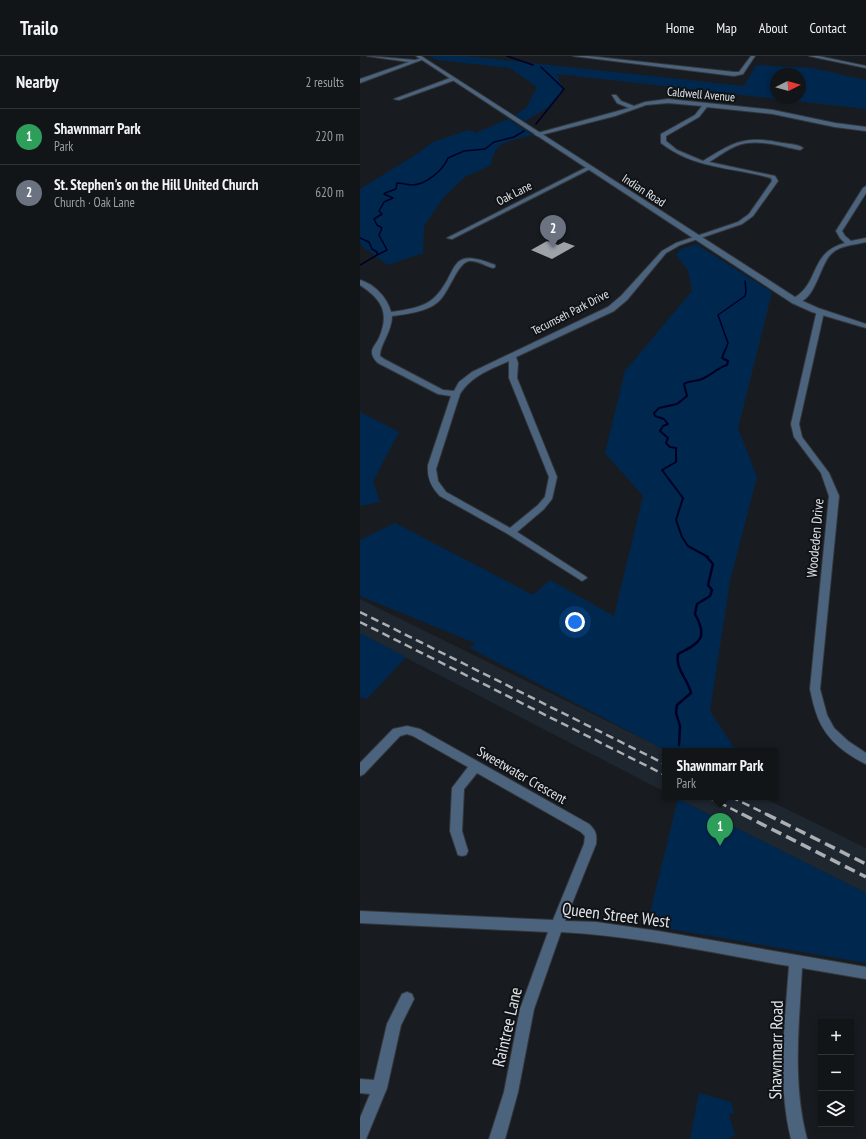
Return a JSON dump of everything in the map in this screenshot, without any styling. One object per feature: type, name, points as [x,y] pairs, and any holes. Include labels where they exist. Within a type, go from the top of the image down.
[{"type":"street","points":[[370,56],[419,59]]},
{"type":"street","points":[[575,56],[734,74],[741,73],[753,56]]},
{"type":"street","points":[[811,56],[866,67]]},
{"type":"street","points":[[360,81],[419,59]]},
{"type":"street","name":"Indian Road","points":[[419,59],[453,79],[795,301],[820,312],[866,326]]},
{"type":"street","points":[[397,99],[453,79]]},
{"type":"street","points":[[614,96],[619,102],[634,108]]},
{"type":"street","name":"Caldwell Avenue","points":[[537,134],[660,101],[706,104],[784,113],[835,125],[866,129]]},
{"type":"street","name":"Tecumseh Park Drive","points":[[582,578],[511,532],[443,494],[437,487],[432,476],[432,465],[456,394],[462,384],[475,374],[611,308],[624,298],[664,252],[674,245],[740,223],[751,215],[775,181],[773,177],[770,175],[704,163],[689,158],[667,146],[663,142],[662,139],[667,132],[700,114],[706,104]]},
{"type":"street","points":[[704,163],[737,144],[746,142],[758,142],[800,148]]},
{"type":"street","name":"Oak Lane","points":[[450,238],[589,168]]},
{"type":"street","points":[[850,244],[842,237],[839,231],[866,188]]},
{"type":"street","points":[[795,301],[807,295],[827,254],[838,247],[866,240]]},
{"type":"street","points":[[389,314],[408,311],[434,301],[443,293],[454,270],[466,260],[478,259],[493,266]]},
{"type":"street","points":[[360,282],[378,294],[389,314],[389,321],[384,336],[376,349],[377,357],[381,362],[437,390],[456,394]]},
{"type":"street","name":"Woodeden Drive","points":[[820,312],[795,424],[798,437],[825,473],[834,496],[815,689],[820,714],[827,730],[866,759]]},
{"type":"street","points":[[511,532],[541,507],[549,497],[553,477],[513,378],[514,363],[512,356]]},
{"type":"street","name":"Sweetwater Crescent","points":[[360,771],[397,732],[407,730],[416,732],[585,828],[591,834],[590,844],[557,925]]},
{"type":"street","points":[[462,851],[456,831],[458,788],[462,780],[476,766]]},
{"type":"street","name":"Queen Street West","points":[[360,917],[557,925],[658,936],[866,973]]},
{"type":"street","name":"Raintree Lane","points":[[497,1139],[511,1092],[527,1009],[557,925]]},
{"type":"street","name":"Shawnmarr Road","points":[[796,961],[790,1076],[795,1125],[799,1139]]},
{"type":"street","points":[[360,1136],[380,1088],[394,1024],[407,999]]},
{"type":"street","points":[[360,1086],[380,1088]]},
{"type":"shaded area","points":[[430,56],[466,56],[744,86],[756,65],[812,68],[866,80],[866,109],[806,102],[806,68],[770,68],[770,98],[557,74],[563,91],[551,106],[525,121],[515,115],[526,108],[537,87],[510,68],[437,60]]},
{"type":"shaded area","points":[[508,119],[533,135],[505,142],[496,150],[491,165],[465,177],[443,198],[424,226],[423,253],[388,265],[363,247],[360,243],[360,189],[414,156],[433,142],[469,130],[476,133]]},
{"type":"shaded area","points":[[696,244],[772,292],[738,428],[757,477],[730,581],[710,711],[734,748],[662,748],[470,648],[475,643],[360,596],[360,540],[395,523],[533,595],[550,580],[614,616],[643,496],[605,453],[625,371],[692,291],[688,270],[676,255],[681,249]]},
{"type":"shaded area","points":[[360,412],[399,432],[373,481],[380,502],[360,506]]},
{"type":"shaded area","points":[[360,599],[662,748],[662,790],[360,634]]},
{"type":"shaded area","points":[[360,633],[406,657],[367,699],[360,697]]},
{"type":"shaded area","points":[[678,800],[680,800],[866,893],[866,963],[647,925]]},
{"type":"shaded area","points":[[680,800],[768,800],[866,848],[866,893]]},
{"type":"shaded area","points":[[699,1093],[731,1102],[734,1113],[729,1114],[735,1136],[730,1137],[730,1139],[690,1139]]},
{"type":"building","points":[[547,241],[558,245],[564,242],[575,246],[552,259],[531,250]]},
{"type":"waterway","points":[[507,56],[533,65]]},
{"type":"waterway","points":[[536,124],[564,89],[541,67]]},
{"type":"waterway","points":[[377,255],[387,250],[379,235],[382,228],[377,225],[374,219],[382,214],[379,211],[384,202],[393,198],[384,194],[385,193],[396,189],[397,183],[413,185],[424,182],[434,176],[446,163],[448,158],[464,151],[485,149],[494,142],[514,137],[524,131]]},
{"type":"waterway","points":[[360,238],[369,242],[372,249],[377,252],[377,255]]},
{"type":"waterway","points":[[360,265],[377,255]]},
{"type":"waterway","points":[[725,351],[728,343],[718,315],[745,296],[745,281]]},
{"type":"waterway","points":[[708,557],[688,546],[682,537],[676,520],[683,498],[662,470],[676,462],[676,448],[670,447],[666,443],[668,438],[660,431],[663,426],[668,424],[664,419],[655,416],[654,413],[659,408],[677,404],[687,396],[684,384],[709,376],[727,365],[728,361],[722,358],[725,350]]},
{"type":"waterway","points":[[679,745],[680,726],[676,713],[677,705],[691,693],[678,664],[678,654],[691,647],[700,639],[701,629],[695,614],[697,604],[710,596],[712,590],[708,585],[713,564],[706,556]]},
{"type":"railway","points":[[360,612],[662,763]]},
{"type":"railway","points":[[360,622],[662,773]]},
{"type":"railway","points":[[714,800],[742,814]]},
{"type":"railway","points":[[737,800],[768,815]]},
{"type":"railway","points":[[742,814],[866,877]]},
{"type":"railway","points":[[768,815],[866,864]]},
{"type":"place","name":"St. Stephen's on the Hill United Church","points":[[553,248]]},
{"type":"place","name":"Shawnmarr Park","points":[[720,846]]}]
